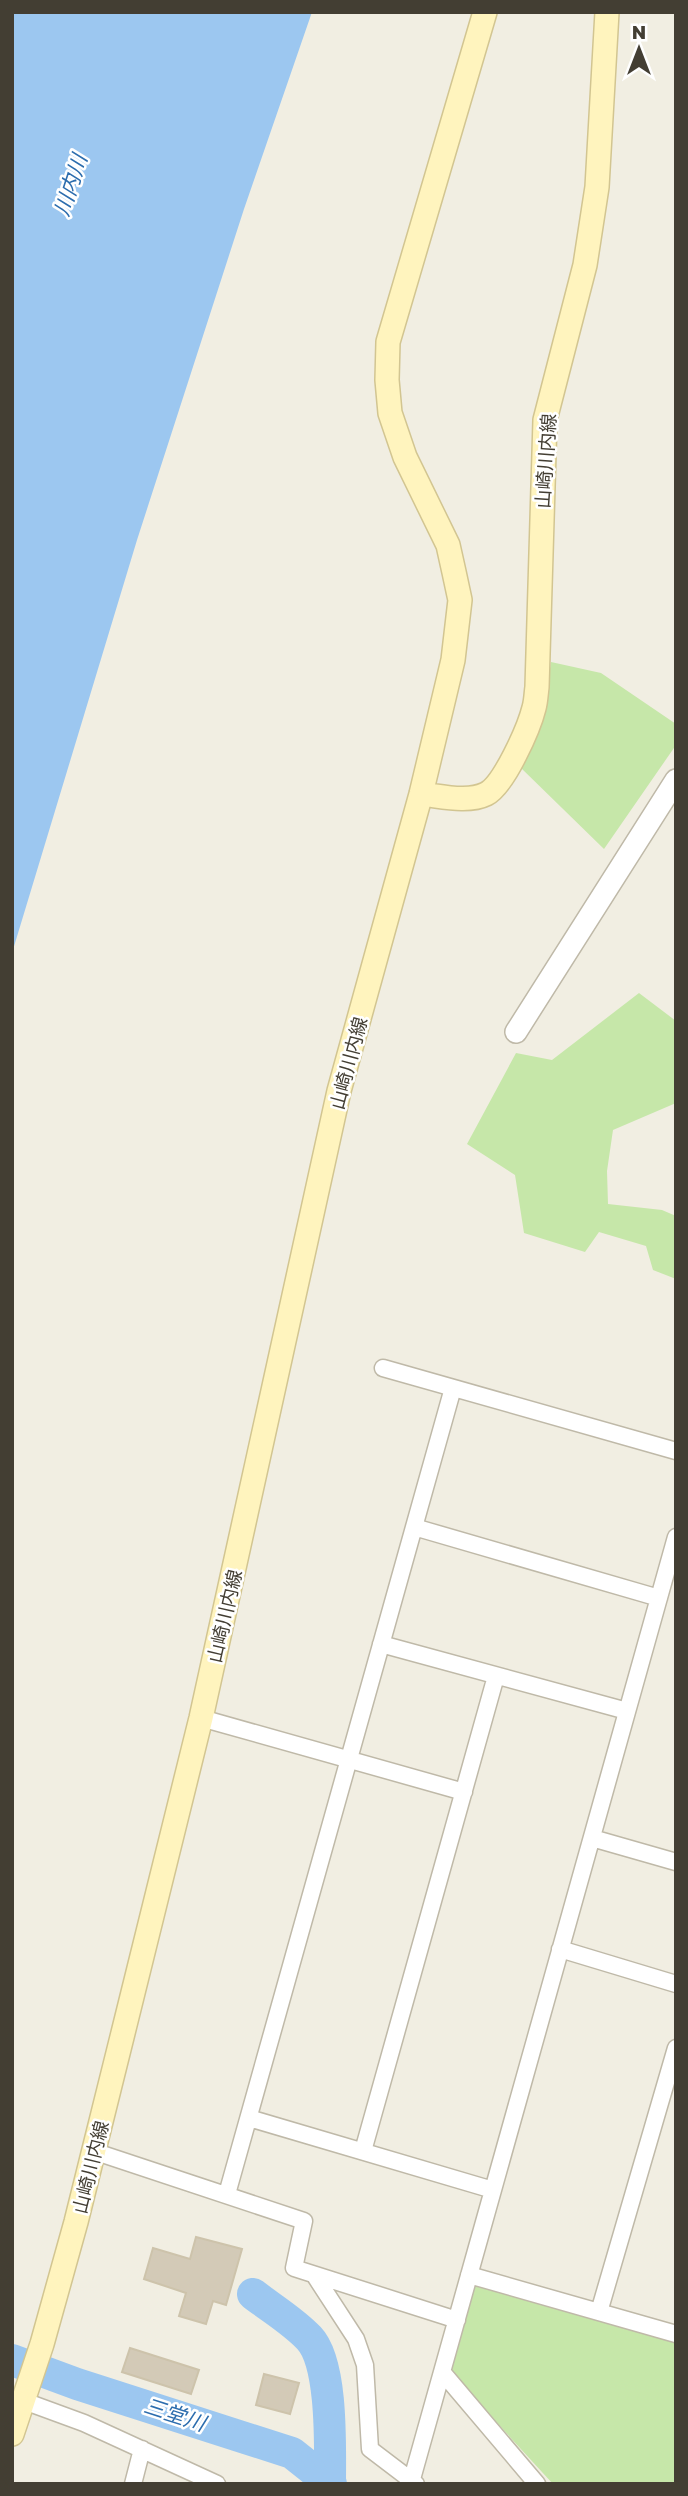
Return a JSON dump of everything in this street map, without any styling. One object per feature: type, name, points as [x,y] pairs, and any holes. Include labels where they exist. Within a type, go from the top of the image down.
[{"type":"main road","name":"山崎川内線","points":[[12,2434],[42,2344],[93,2151],[201,1718],[340,1091],[421,794],[453,660],[460,600],[447,545],[405,457],[390,413],[388,342],[485,12]]},
{"type":"main road","name":"山崎川内線","points":[[421,794],[462,799],[485,795],[496,787],[535,707],[545,420],[585,265],[597,187],[607,12]]},
{"type":"street","points":[[516,1032],[676,780]]},
{"type":"street","points":[[383,1368],[676,1451]]},
{"type":"street","points":[[228,2194],[453,1388]]},
{"type":"street","points":[[414,1527],[659,1598]]},
{"type":"street","points":[[315,2276],[356,2339],[365,2365],[369,2449],[414,2482],[469,2275],[676,1537]]},
{"type":"street","points":[[381,1644],[627,1711]]},
{"type":"street","points":[[362,2151],[496,1676]]},
{"type":"street","points":[[201,1718],[464,1792]]},
{"type":"street","points":[[592,1838],[676,1862]]},
{"type":"street","points":[[560,1950],[676,1984]]},
{"type":"street","points":[[599,2312],[676,2048]]},
{"type":"street","points":[[249,2118],[493,2190]]},
{"type":"street","points":[[93,2151],[304,2221],[294,2269],[457,2320]]},
{"type":"street","points":[[469,2275],[676,2334]]},
{"type":"street","points":[[443,2373],[537,2484]]},
{"type":"street","points":[[24,2401],[84,2423],[217,2484]]},
{"type":"street","points":[[133,2484],[142,2449]]},
{"type":"green space","points":[[551,662],[601,673],[676,724],[676,745],[604,849],[521,768],[544,709]]},
{"type":"green space","points":[[639,993],[676,1021],[676,1103],[613,1130],[607,1171],[608,1204],[662,1210],[676,1216],[676,1279],[653,1270],[646,1246],[599,1232],[585,1252],[524,1233],[515,1175],[467,1144],[516,1053],[552,1060]]},
{"type":"green space","points":[[475,2286],[676,2342],[676,2484],[553,2484],[454,2376],[451,2365]]},
{"type":"water","name":"川内川","points":[[12,12],[312,12],[244,209],[137,540],[12,953]]},
{"type":"building","points":[[196,2237],[242,2249],[226,2305],[213,2301],[206,2324],[179,2316],[186,2293],[144,2279],[153,2248],[190,2259]]},
{"type":"building","points":[[130,2348],[199,2370],[191,2394],[122,2372]]},
{"type":"building","points":[[264,2374],[299,2383],[290,2414],[256,2405]]},
{"type":"waterway","name":"三堂川","points":[[253,2294],[303,2332],[317,2350],[329,2407],[330,2483]]},
{"type":"waterway","name":"三堂川","points":[[12,2360],[77,2384],[292,2453],[331,2484]]}]
